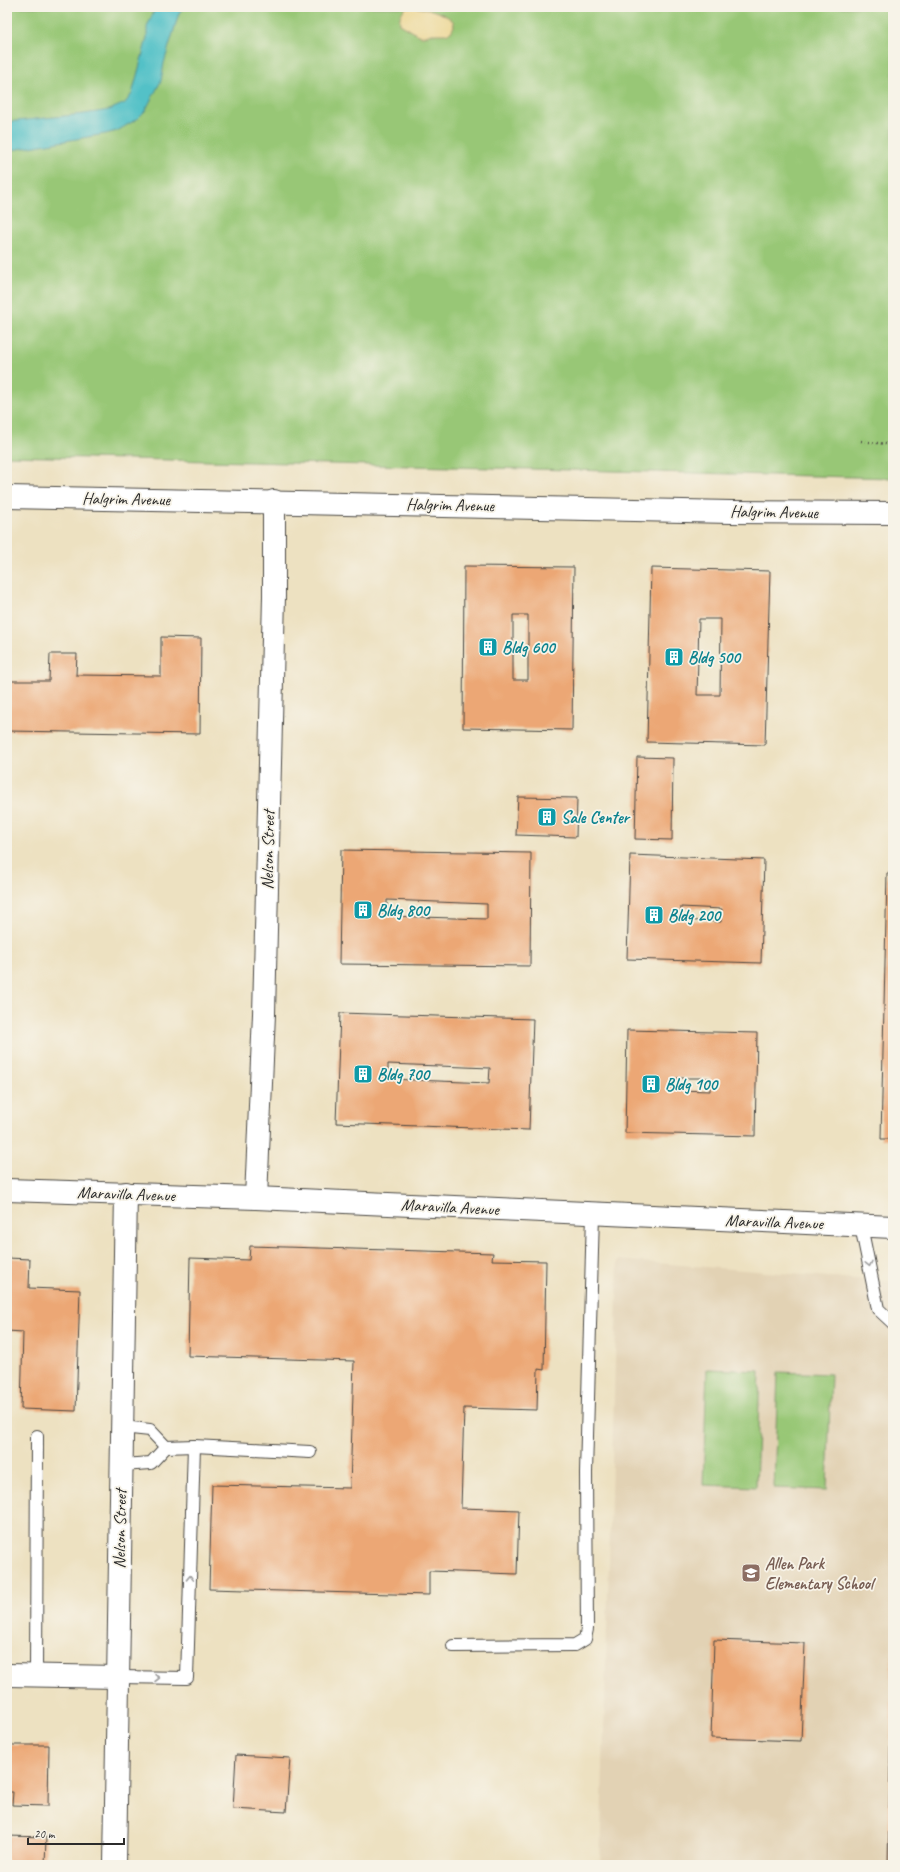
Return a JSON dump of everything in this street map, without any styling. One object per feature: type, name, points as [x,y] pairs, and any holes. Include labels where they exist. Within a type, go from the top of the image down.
[{"type":"street","name":"Halgrim Avenue","points":[[7,497],[274,501],[731,512],[893,513]]},
{"type":"street","name":"Nelson Street","points":[[256,1198],[264,1014],[274,596],[274,501]]},
{"type":"street","name":"Maravilla Avenue","points":[[7,1190],[256,1198],[893,1227]]},
{"type":"street","name":"Nelson Street","points":[[115,1865],[126,1193]]},
{"type":"street","points":[[7,1675],[118,1677]]},
{"type":"lane","points":[[453,1646],[575,1645],[585,1639],[587,1629],[586,1473],[593,1214]]},
{"type":"lane","points":[[861,1226],[878,1309],[893,1323]]},
{"type":"lane","points":[[122,1427],[150,1430],[166,1447]]},
{"type":"lane","points":[[36,1676],[37,1436]]},
{"type":"lane","points":[[118,1677],[187,1678],[194,1446]]},
{"type":"lane","points":[[122,1464],[151,1463],[166,1447],[194,1446],[310,1452]]},
{"type":"path","points":[[861,441],[893,445]]},
{"type":"shaded area","name":"Allen Park Elementary School","points":[[618,1260],[893,1282],[893,1865],[600,1865]]},
{"type":"green space","points":[[7,7],[893,7],[893,478],[7,456]]},
{"type":"green space","points":[[707,1369],[760,1371],[756,1487],[703,1485]]},
{"type":"green space","points":[[778,1372],[831,1374],[827,1490],[774,1488]]},
{"type":"sand","points":[[407,7],[425,9],[443,14],[453,21],[454,26],[451,32],[445,34],[420,36],[400,24],[401,14]]},
{"type":"water","points":[[156,7],[184,7],[179,13],[164,63],[161,81],[145,111],[137,119],[117,131],[105,134],[7,151],[7,122],[109,110],[125,103],[132,94],[147,38],[147,27]]},
{"type":"building","name":"Bldg 600","points":[[464,566],[574,567],[572,730],[463,728]],"holes":[[[513,615],[528,615],[528,680],[513,680]]]},
{"type":"building","name":"Bldg 500","points":[[651,568],[770,571],[765,745],[647,742]],"holes":[[[699,619],[721,619],[720,695],[697,695]]]},
{"type":"building","points":[[161,637],[201,638],[200,734],[7,731],[7,681],[49,681],[50,654],[77,654],[76,675],[161,676]]},
{"type":"building","points":[[637,757],[673,758],[672,840],[635,839]]},
{"type":"building","name":"Sale Center","points":[[518,797],[577,798],[576,837],[516,835]]},
{"type":"building","name":"Bldg 800","points":[[341,850],[531,853],[530,966],[339,964]],"holes":[[[387,900],[487,904],[487,919],[387,916]]]},
{"type":"building","name":"Bldg 200","points":[[630,855],[764,860],[761,963],[627,959]],"holes":[[[681,907],[722,909],[721,922],[680,920]]]},
{"type":"building","points":[[887,873],[893,873],[893,1139],[881,1139]]},
{"type":"building","name":"Bldg 700","points":[[340,1013],[533,1019],[529,1130],[336,1123]],"holes":[[[388,1064],[490,1068],[489,1083],[388,1079]]]},
{"type":"building","name":"Bldg 100","points":[[627,1030],[757,1033],[755,1136],[625,1133]],"holes":[[[677,1078],[710,1078],[710,1091],[677,1090]]]},
{"type":"building","points":[[250,1246],[493,1253],[492,1260],[546,1261],[544,1370],[538,1369],[537,1410],[464,1408],[461,1508],[519,1510],[517,1574],[429,1571],[429,1595],[209,1589],[212,1485],[350,1488],[354,1361],[188,1356],[190,1258],[249,1260]]},
{"type":"building","points":[[7,1258],[30,1259],[29,1288],[80,1290],[76,1411],[21,1409],[23,1332],[7,1331]]},
{"type":"building","points":[[714,1640],[805,1643],[801,1741],[711,1738]]},
{"type":"building","points":[[892,1653],[893,1865],[888,1865]]},
{"type":"building","points":[[7,1745],[49,1745],[48,1806],[12,1805],[13,1792],[7,1792]]},
{"type":"building","points":[[236,1755],[290,1758],[286,1812],[233,1809]]},
{"type":"building","points":[[7,1836],[46,1837],[45,1865],[7,1865]]},
{"type":"place","name":"Bldg 600","points":[[488,647]]},
{"type":"place","name":"Bldg 500","points":[[674,657]]},
{"type":"place","name":"Sale Center","points":[[547,817]]},
{"type":"place","name":"Bldg 800","points":[[363,910]]},
{"type":"place","name":"Bldg 200","points":[[654,915]]},
{"type":"place","name":"Bldg 700","points":[[363,1074]]},
{"type":"place","name":"Bldg 100","points":[[651,1084]]},
{"type":"place","name":"Allen Park Elementary School","points":[[751,1573]]}]
